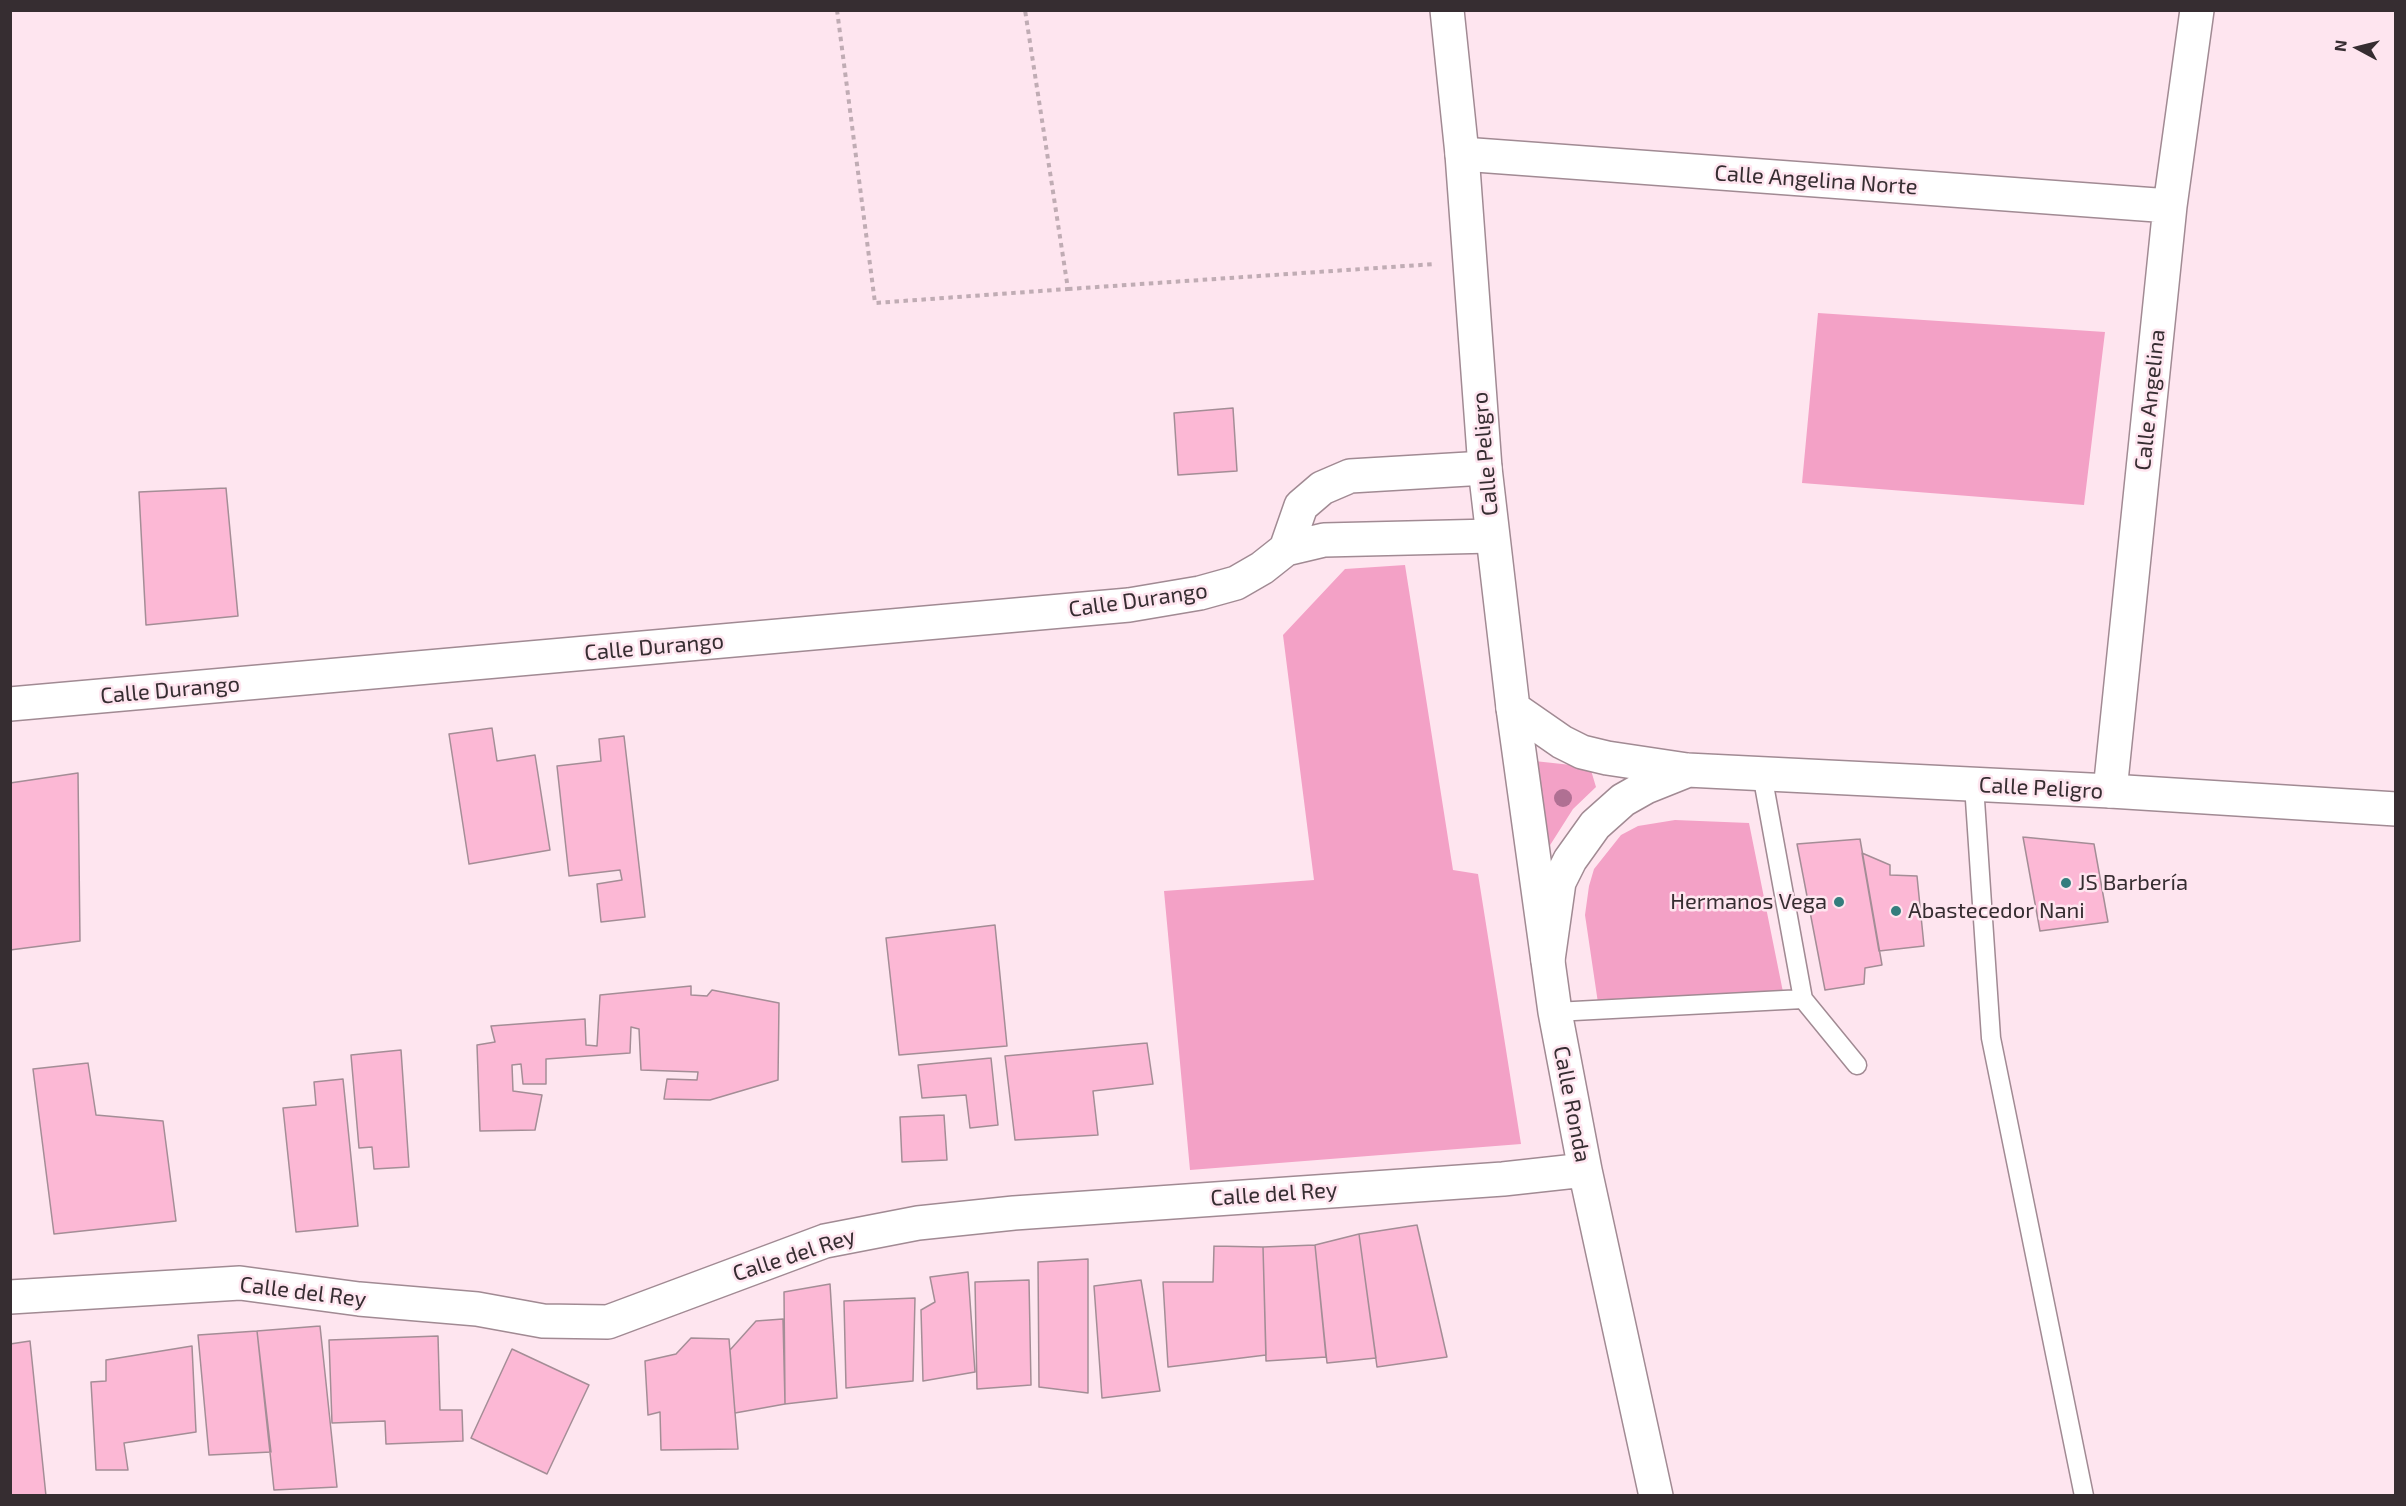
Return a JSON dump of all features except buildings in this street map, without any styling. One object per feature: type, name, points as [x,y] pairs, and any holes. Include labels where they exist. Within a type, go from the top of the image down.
[{"type":"street","name":"Calle Peligro","points":[[1447,10],[1462,154],[1485,468],[1514,708],[1562,742],[1582,752],[1687,770],[2110,791],[2395,813]]},
{"type":"street","name":"Calle Angelina","points":[[2110,791],[2170,206],[2197,10]]},
{"type":"street","name":"Calle Angelina Norte","points":[[1462,154],[2170,206]]},
{"type":"street","points":[[1286,549],[1301,506],[1322,488],[1350,477],[1485,468]]},
{"type":"street","name":"Calle Durango","points":[[10,704],[1129,605],[1200,593],[1236,583],[1262,568],[1286,549],[1324,540],[1492,536]]},
{"type":"street","name":"Calle Ronda","points":[[1514,708],[1555,1012],[1585,1170],[1656,1496]]},
{"type":"street","name":"Calle Peligro","points":[[1548,960],[1559,882],[1570,860],[1595,825],[1638,791],[1687,770]]},
{"type":"street","name":"Calle del Rey","points":[[10,1297],[240,1283],[359,1299],[477,1309],[543,1321],[608,1322],[825,1241],[918,1223],[1193,1199],[1503,1179],[1585,1170]]},
{"type":"lane","points":[[1762,774],[1803,999],[1857,1065]]},
{"type":"lane","points":[[1974,785],[1991,1038],[2084,1496]]},
{"type":"lane","points":[[1555,1012],[1803,999]]},
{"type":"path","points":[[837,10],[875,303],[1470,261]]},
{"type":"path","points":[[1025,10],[1068,289]]},
{"type":"shaded area","points":[[1818,313],[2105,332],[2084,505],[1802,483]]},
{"type":"shaded area","points":[[1405,565],[1453,870],[1478,874],[1521,1144],[1190,1170],[1164,891],[1314,880],[1283,635],[1345,569]]},
{"type":"shaded area","points":[[1525,760],[1590,767],[1596,787],[1573,809],[1540,861]]},
{"type":"shaded area","points":[[1675,820],[1749,823],[1783,992],[1598,1003],[1585,915],[1594,869],[1621,835],[1638,826]]},
{"type":"place","name":"JS Barbería","points":[[2066,883]]},
{"type":"place","name":"Hermanos Vega","points":[[1839,902]]},
{"type":"place","name":"Abastecedor Nani","points":[[1896,911]]}]
